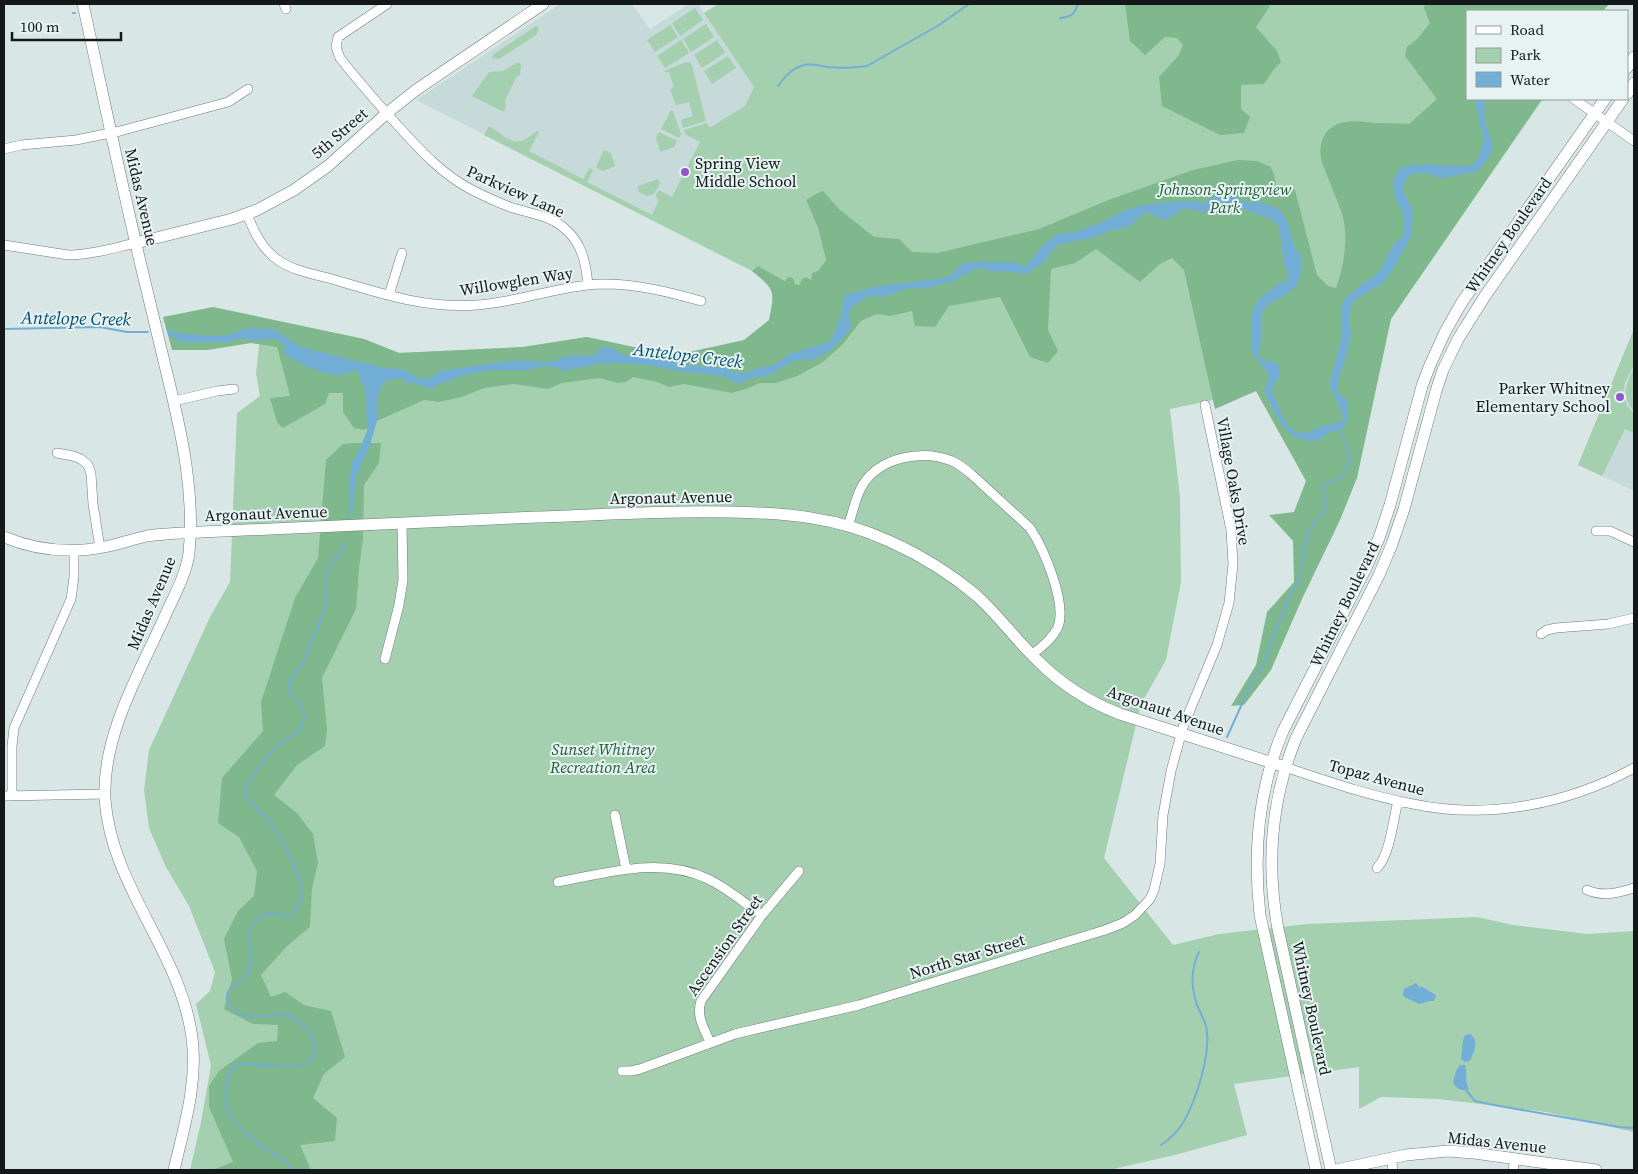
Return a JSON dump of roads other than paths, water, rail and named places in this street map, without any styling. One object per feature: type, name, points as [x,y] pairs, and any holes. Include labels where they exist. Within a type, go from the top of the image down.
[{"type":"street","name":"Midas Avenue","points":[[83,4],[136,243],[184,445],[188,473],[190,532],[188,558],[184,572],[124,706],[112,738],[105,794],[109,827],[118,859],[176,981],[184,1002],[190,1027],[193,1052],[192,1085],[174,1170]]},
{"type":"street","name":"Parkview Lane","points":[[387,4],[338,37],[336,51],[340,58],[387,113],[430,159],[460,184],[496,202],[544,217],[564,228],[581,249],[585,260],[588,285]]},
{"type":"street","name":"5th Street","points":[[136,243],[224,222],[247,214],[279,198],[328,166],[387,113],[437,76],[543,4]]},
{"type":"street","points":[[4,149],[22,145],[76,140],[111,132],[228,102],[243,94],[248,88]]},
{"type":"street","points":[[1576,100],[1634,141]]},
{"type":"street","name":"Whitney Boulevard","points":[[1316,1170],[1258,898],[1257,840],[1262,799],[1271,763],[1286,724],[1366,568],[1379,538],[1422,386],[1441,340],[1462,302],[1604,100]]},
{"type":"street","name":"Whitney Boulevard","points":[[1331,1170],[1272,896],[1273,822],[1285,767],[1296,738],[1379,575],[1392,544],[1404,509],[1436,391],[1454,346],[1485,296],[1622,100]]},
{"type":"street","name":"Willowglen Way","points":[[247,214],[256,236],[263,246],[279,261],[300,270],[427,304],[463,306],[501,302],[588,285],[642,287],[674,293],[701,301]]},
{"type":"street","points":[[4,245],[77,255],[136,243]]},
{"type":"street","points":[[389,295],[402,253]]},
{"type":"street","points":[[174,401],[234,389]]},
{"type":"street","name":"Village Oaks Drive","points":[[1181,734],[1217,645],[1224,623],[1232,580],[1231,530],[1205,405]]},
{"type":"street","points":[[57,453],[81,459],[88,465],[91,474],[93,504],[100,548]]},
{"type":"street","points":[[848,526],[861,488],[866,480],[880,468],[898,460],[918,456],[939,458],[961,466],[979,480],[1030,528],[1050,567],[1060,602],[1060,618],[1056,630],[1050,639],[1032,655]]},
{"type":"street","name":"Argonaut Avenue","points":[[4,537],[40,548],[74,551],[100,548],[148,536],[190,532],[703,511],[797,515],[820,519],[848,526],[886,540],[912,552],[941,569],[976,596],[1032,655],[1061,681],[1100,706],[1285,767]]},
{"type":"street","points":[[385,659],[400,605],[403,580],[402,523]]},
{"type":"street","points":[[1596,530],[1610,531],[1634,542]]},
{"type":"street","points":[[74,551],[74,576],[71,599],[14,728],[8,796],[105,794]]},
{"type":"street","points":[[1540,634],[1556,628],[1608,624],[1634,618]]},
{"type":"street","name":"North Star Street","points":[[622,1071],[640,1069],[710,1042],[749,1030],[859,1005],[1123,923],[1135,915],[1150,898],[1154,890],[1157,879],[1166,792],[1181,734]]},
{"type":"street","name":"Topaz Avenue","points":[[1285,767],[1414,805],[1477,810],[1518,806],[1571,795],[1634,768]]},
{"type":"street","points":[[1377,868],[1381,864],[1386,852],[1398,801]]},
{"type":"street","points":[[614,815],[626,869]]},
{"type":"street","points":[[558,882],[626,869],[658,866],[676,868],[722,887],[762,915]]},
{"type":"street","name":"Ascension Street","points":[[710,1042],[699,1015],[700,1001],[762,915],[799,870]]},
{"type":"street","points":[[1587,890],[1594,893],[1607,894],[1634,888]]},
{"type":"street","name":"Midas Avenue","points":[[1336,1170],[1391,1157],[1448,1151],[1474,1153],[1514,1164],[1596,1170]]},
{"type":"street","points":[[1391,1157],[1393,1170]]},
{"type":"water","points":[[1475,100],[1485,100],[1485,120],[1492,143],[1491,152],[1476,172],[1441,179],[1426,173],[1418,173],[1409,175],[1402,188],[1413,211],[1411,236],[1397,263],[1384,282],[1352,302],[1349,322],[1351,335],[1337,392],[1347,400],[1347,420],[1341,429],[1329,433],[1318,440],[1301,439],[1286,430],[1264,391],[1269,375],[1251,351],[1253,309],[1260,298],[1288,279],[1288,272],[1284,265],[1279,226],[1270,218],[1237,207],[1202,212],[1192,209],[1180,209],[1175,215],[1164,220],[1146,212],[1127,228],[1111,230],[1096,237],[1059,244],[1044,262],[1026,274],[1001,271],[993,273],[986,269],[978,268],[951,282],[926,288],[905,289],[883,297],[869,296],[852,307],[849,313],[851,325],[849,331],[830,351],[812,360],[796,360],[767,376],[755,377],[739,383],[723,376],[620,363],[597,364],[564,371],[545,366],[529,370],[489,370],[460,376],[433,388],[423,387],[417,383],[408,383],[400,378],[386,381],[378,394],[377,421],[369,448],[356,476],[352,514],[350,514],[349,481],[352,463],[367,431],[366,393],[357,370],[334,375],[311,368],[284,354],[285,346],[277,339],[250,340],[239,338],[230,342],[183,342],[168,335],[167,330],[177,333],[210,336],[228,335],[248,328],[273,329],[301,347],[380,367],[404,370],[420,379],[431,378],[440,371],[494,363],[524,360],[555,361],[566,356],[595,355],[600,349],[607,346],[626,356],[648,357],[684,365],[726,368],[732,372],[745,373],[760,367],[777,364],[789,354],[831,341],[841,317],[844,296],[873,287],[945,278],[962,264],[973,262],[1018,262],[1025,267],[1047,241],[1059,234],[1074,232],[1143,205],[1182,201],[1204,204],[1209,199],[1227,194],[1249,203],[1257,201],[1280,210],[1286,219],[1295,248],[1302,257],[1301,274],[1296,287],[1270,303],[1264,309],[1261,324],[1262,337],[1258,353],[1262,360],[1275,362],[1279,367],[1279,377],[1271,389],[1286,423],[1297,432],[1306,433],[1343,419],[1330,382],[1342,336],[1341,305],[1346,298],[1380,270],[1394,244],[1403,236],[1404,218],[1393,187],[1397,171],[1406,166],[1424,164],[1473,165],[1479,157],[1484,137]]},
{"type":"water","points":[[1416,983],[1420,988],[1421,986],[1436,995],[1434,1001],[1419,1004],[1404,997],[1404,989]]},
{"type":"water","points":[[1470,1034],[1475,1040],[1475,1046],[1470,1061],[1465,1062],[1461,1059],[1463,1043],[1465,1035]]},
{"type":"water","points":[[1460,1065],[1465,1065],[1466,1068],[1469,1089],[1467,1090],[1457,1088],[1453,1082]]},
{"type":"waterway","points":[[778,86],[797,67],[804,65],[811,64],[843,68],[867,66],[939,25],[969,4]]},
{"type":"waterway","points":[[1060,18],[1072,14],[1078,4]]},
{"type":"waterway","name":"Antelope Creek","points":[[4,329],[100,327],[127,332],[148,332]]},
{"type":"waterway","points":[[1227,737],[1251,684],[1266,658],[1289,596],[1299,581],[1308,532],[1325,509],[1323,486],[1343,476],[1350,458],[1340,428]]},
{"type":"waterway","points":[[291,1170],[284,1160],[255,1140],[231,1116],[226,1104],[227,1077],[232,1069],[244,1064],[281,1066],[304,1064],[311,1059],[315,1050],[315,1044],[307,1029],[289,1014],[256,1016],[240,1014],[229,1004],[227,995],[231,988],[244,978],[250,967],[249,930],[257,919],[272,912],[289,917],[300,900],[301,887],[295,868],[269,821],[247,798],[247,783],[273,749],[298,732],[305,718],[299,701],[290,695],[288,683],[302,665],[323,614],[327,598],[327,573],[346,543]]},
{"type":"waterway","points":[[1161,1145],[1173,1135],[1188,1114],[1198,1089],[1205,1062],[1207,1049],[1206,1026],[1197,1005],[1193,985],[1194,965],[1199,952]]},
{"type":"waterway","points":[[1466,1090],[1475,1101],[1619,1127],[1634,1128]]},
{"type":"place","name":"Spring View Middle School","points":[[685,172]]},
{"type":"place","name":"Parker Whitney Elementary School","points":[[1620,397]]},
{"type":"park label","name":"Johnson-Springview Park","points":[[1225,198]]},
{"type":"park label","name":"Sunset Whitney Recreation Area","points":[[603,758]]}]
